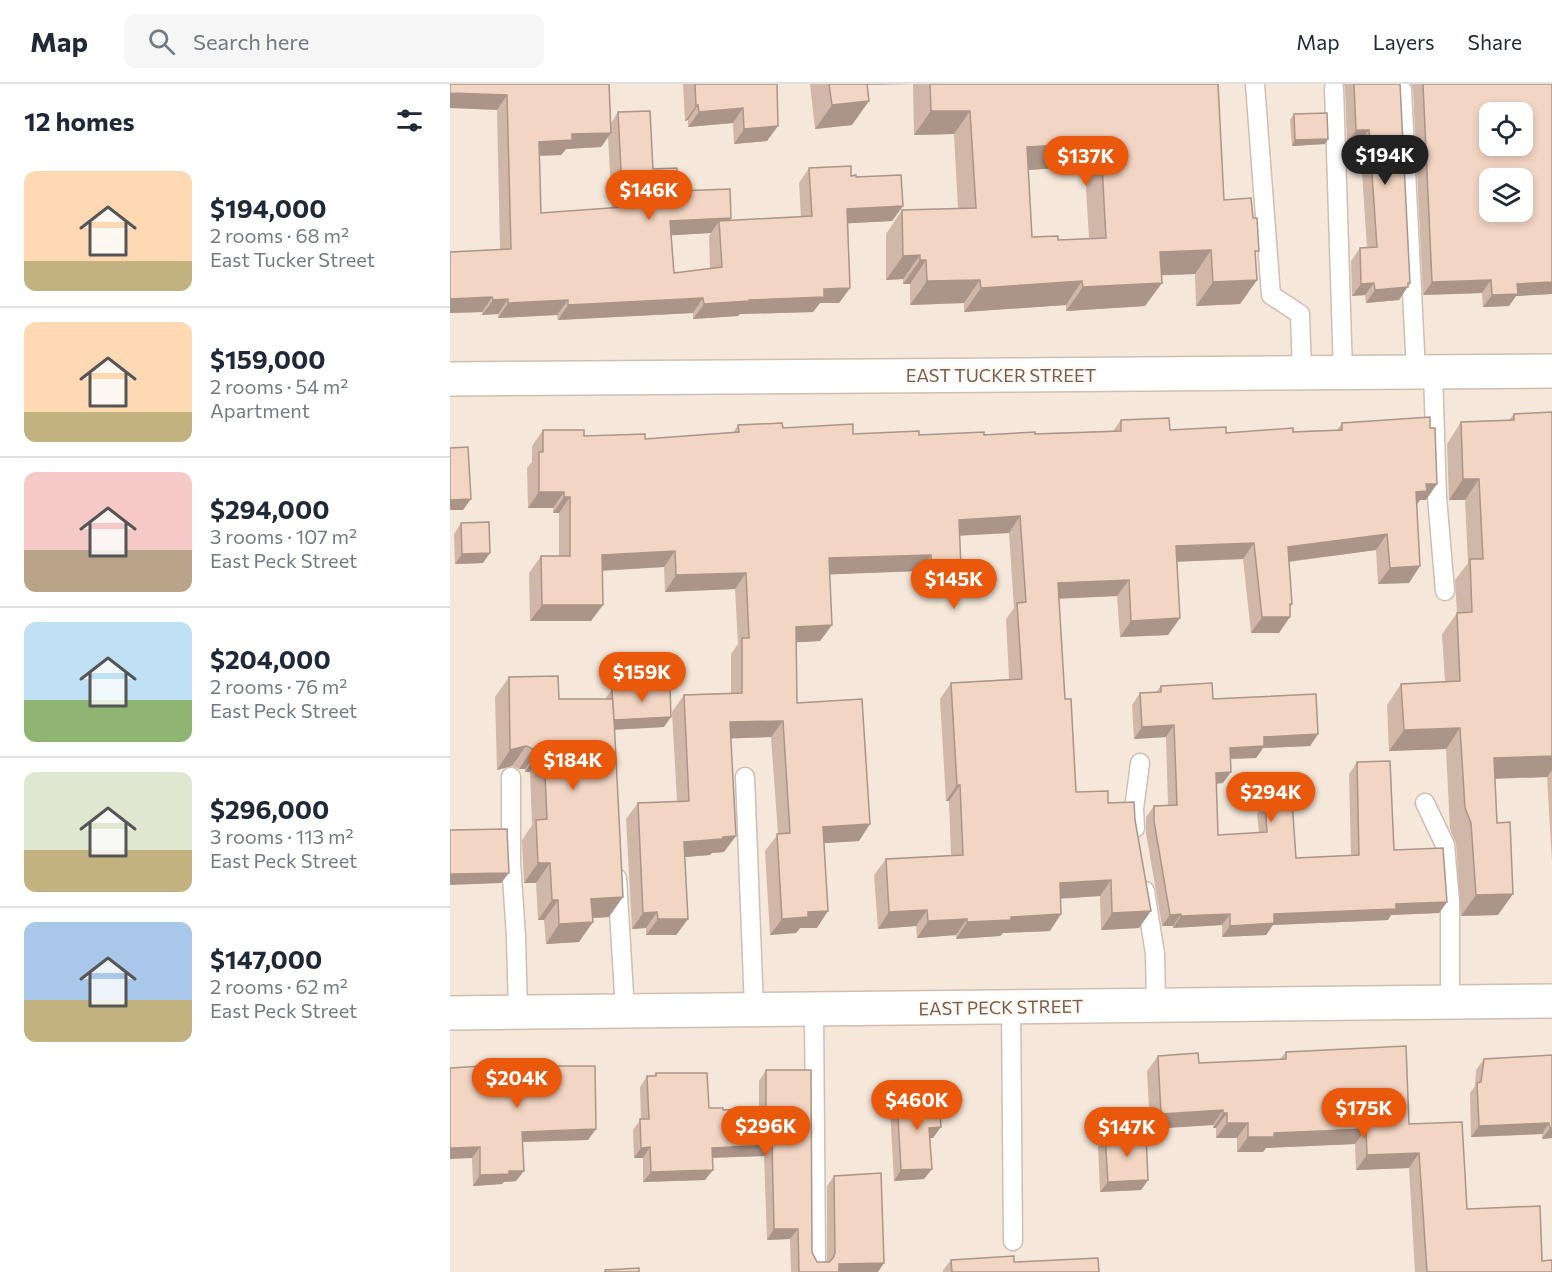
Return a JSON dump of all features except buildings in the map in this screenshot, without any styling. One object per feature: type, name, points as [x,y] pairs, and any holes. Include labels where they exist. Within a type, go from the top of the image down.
[{"type":"street","name":"EAST TUCKER STREET","points":[[450,379],[1552,371]]},
{"type":"street","name":"EAST PECK STREET","points":[[450,1013],[1552,1001]]},
{"type":"lane","points":[[1255,84],[1271,295],[1300,314],[1302,373]]},
{"type":"lane","points":[[1334,88],[1343,372]]},
{"type":"lane","points":[[1402,90],[1424,372],[1445,591]]},
{"type":"lane","points":[[1136,846],[1134,809],[1140,763]]},
{"type":"lane","points":[[511,777],[511,861],[518,1012]]},
{"type":"lane","points":[[745,777],[754,1009]]},
{"type":"lane","points":[[1425,803],[1445,845],[1450,901],[1450,1002]]},
{"type":"lane","points":[[616,857],[625,1011]]},
{"type":"lane","points":[[1142,878],[1155,954],[1156,1005]]},
{"type":"lane","points":[[1011,1007],[1013,1241]]},
{"type":"lane","points":[[814,1009],[816,1263]]},
{"type":"shaded area","points":[[450,84],[1552,84],[1552,1272],[450,1272]]}]
